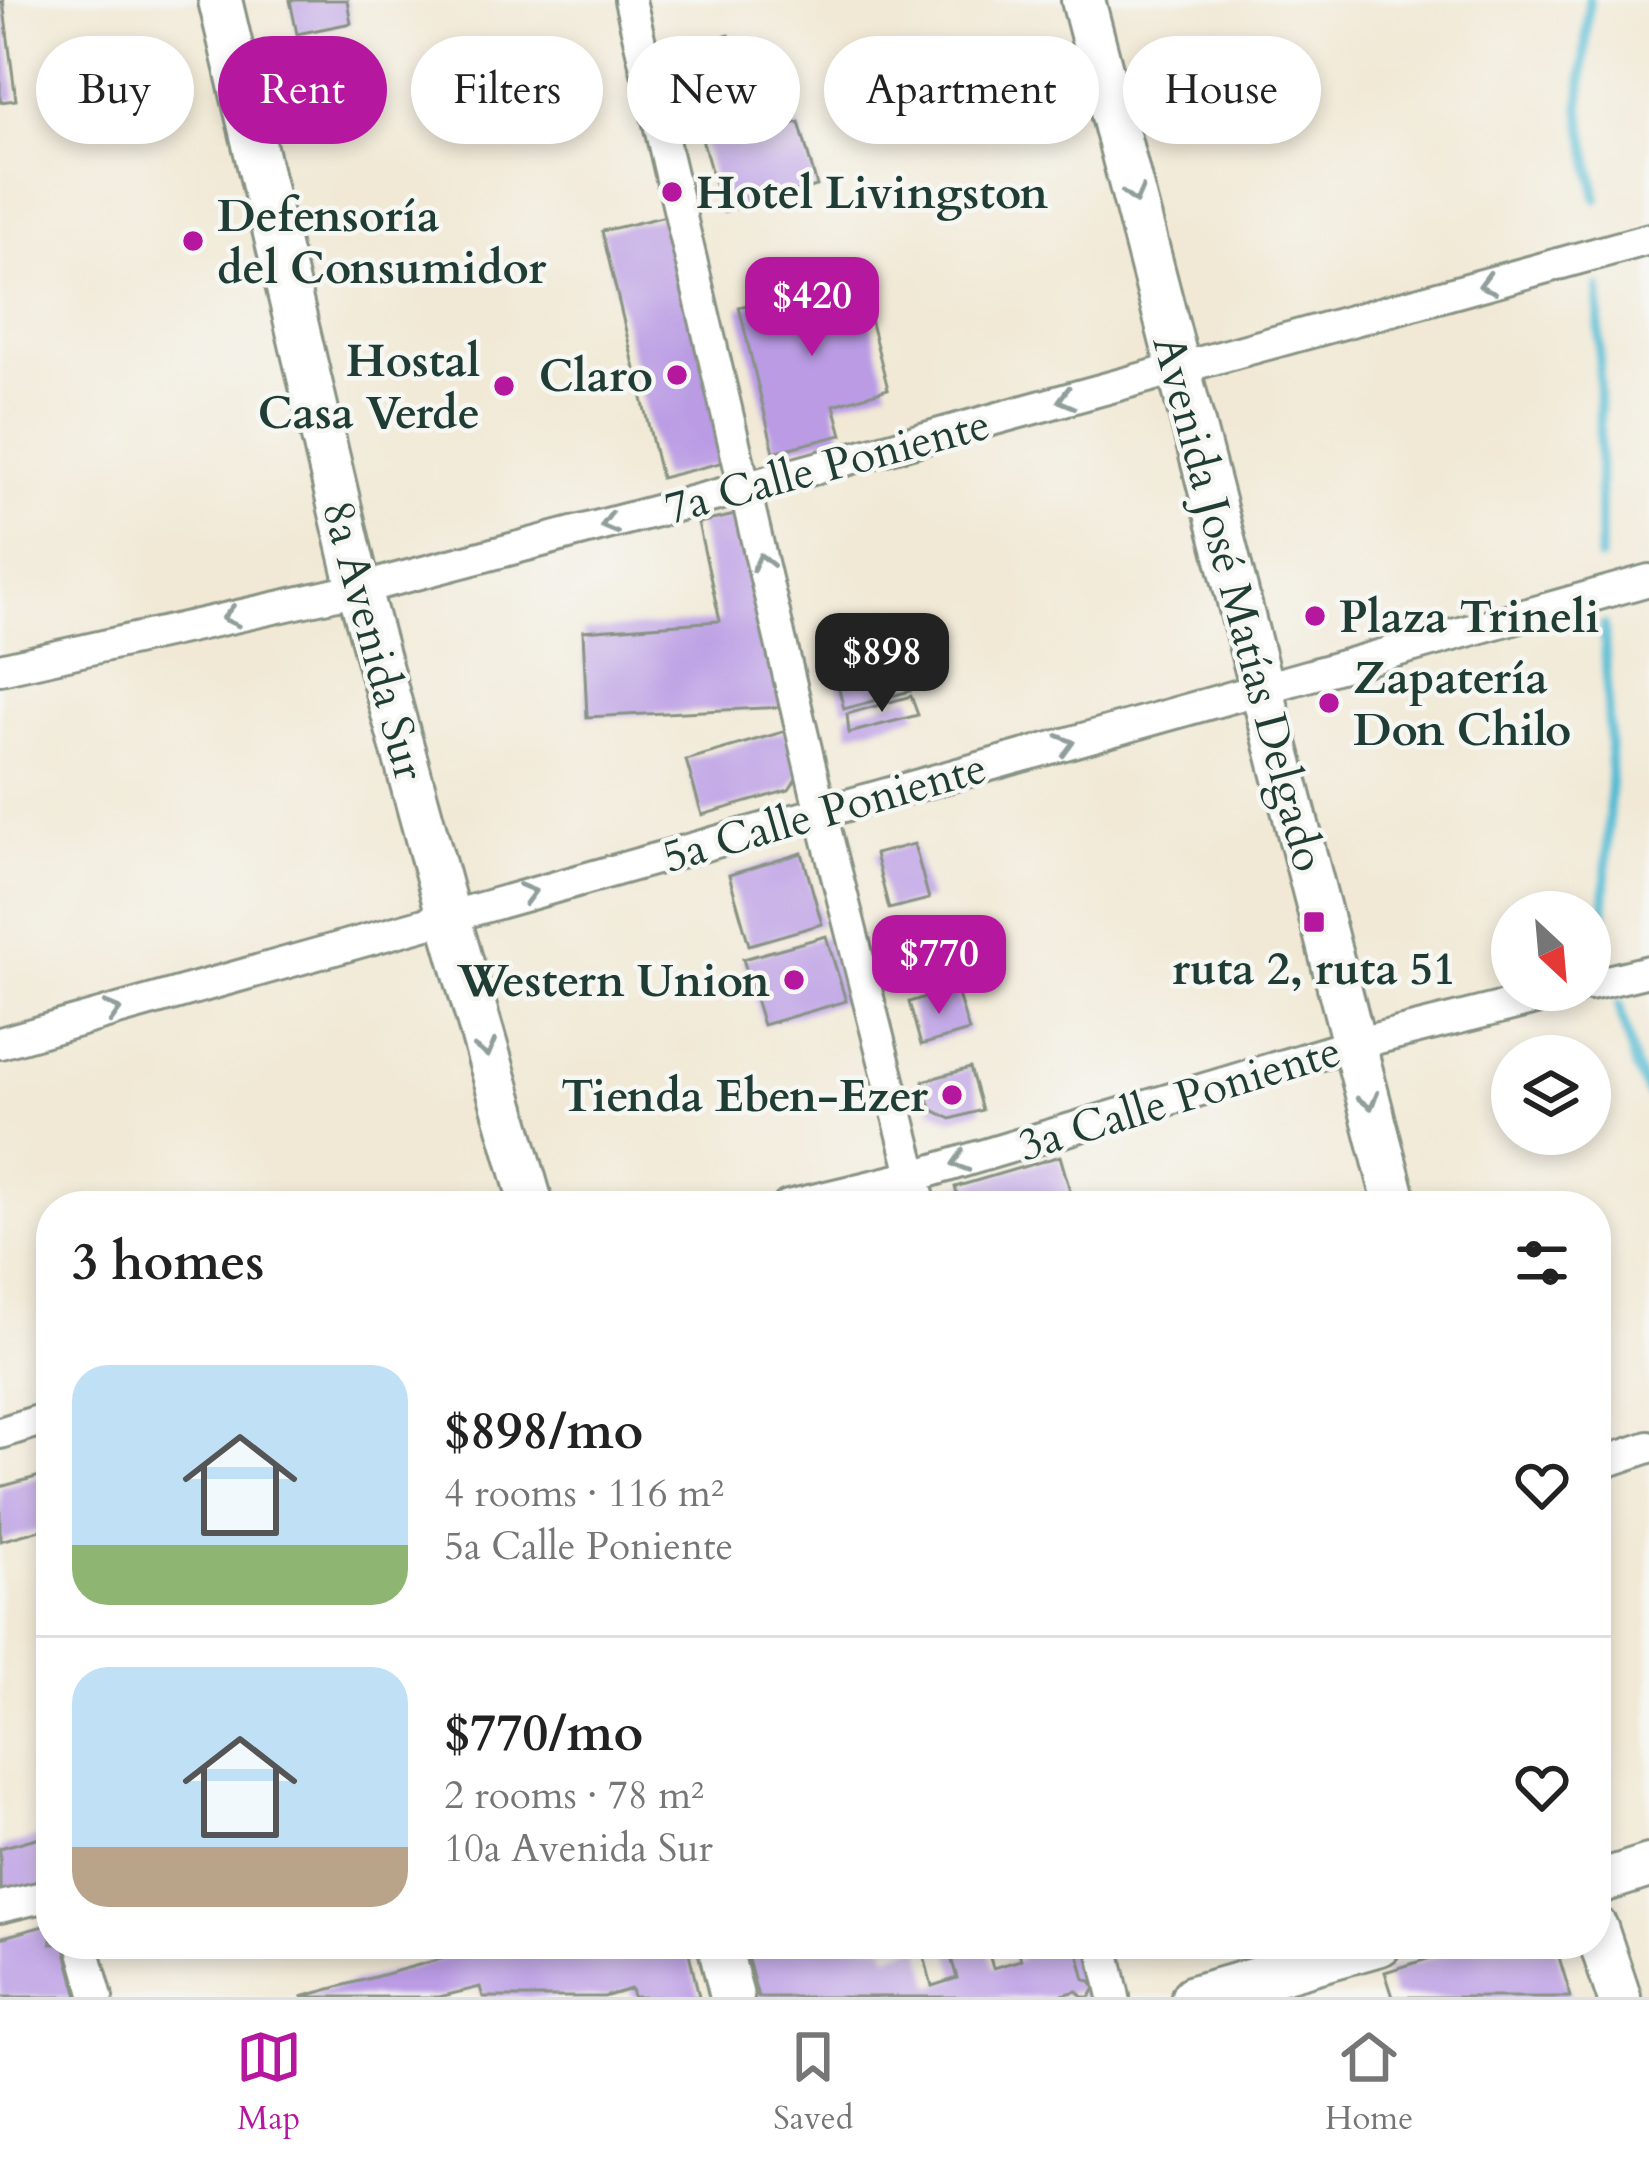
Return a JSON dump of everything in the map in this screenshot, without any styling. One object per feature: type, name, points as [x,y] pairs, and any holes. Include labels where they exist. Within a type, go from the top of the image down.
[{"type":"street","name":"8a Avenida Sur","points":[[220,0],[358,589],[528,1191]]},
{"type":"street","points":[[630,0],[821,813],[918,1191]]},
{"type":"street","name":"Avenida José Matías Delgado","points":[[1083,0],[1392,1191]]},
{"type":"street","name":"7a Calle Poniente","points":[[0,669],[358,589],[1649,239]]},
{"type":"street","name":"5a Calle Poniente","points":[[0,1043],[1649,580]]},
{"type":"street","points":[[1611,981],[1649,971]]},
{"type":"street","name":"3a Calle Poniente","points":[[918,1191],[1354,1044],[1491,1010]]},
{"type":"street","points":[[0,1433],[36,1422]]},
{"type":"street","points":[[1611,1460],[1649,1448]]},
{"type":"street","points":[[1611,1878],[1649,1867]]},
{"type":"street","points":[[0,1907],[36,1899]]},
{"type":"street","points":[[86,1959],[97,1997]]},
{"type":"street","points":[[722,1959],[731,1997]]},
{"type":"street","points":[[1105,1959],[1114,1997]]},
{"type":"street","points":[[1193,1997],[1327,1959]]},
{"type":"street","points":[[1606,1959],[1618,1997]]},
{"type":"building","points":[[290,0],[347,0],[351,23],[297,34]]},
{"type":"building","points":[[0,2],[16,100],[0,102]]},
{"type":"building","points":[[800,126],[817,186],[723,212],[703,144],[800,144]]},
{"type":"building","points":[[670,215],[728,461],[661,478],[602,231]]},
{"type":"building","points":[[859,276],[888,389],[834,405],[842,435],[774,452],[739,307]]},
{"type":"building","points":[[735,515],[783,707],[587,717],[583,631],[720,621],[698,523]]},
{"type":"building","points":[[902,664],[910,691],[844,709],[837,682]]},
{"type":"building","points":[[911,696],[918,715],[849,733],[847,714]]},
{"type":"building","points":[[786,731],[799,774],[789,790],[702,815],[686,760]]},
{"type":"building","points":[[914,844],[929,899],[889,909],[875,854]]},
{"type":"building","points":[[802,853],[822,924],[749,945],[729,875]]},
{"type":"building","name":"Western Union","points":[[826,936],[846,1001],[763,1025],[743,959]]},
{"type":"building","points":[[956,988],[969,1031],[921,1045],[909,1002]]},
{"type":"building","name":"Tienda Eben-Ezer","points":[[970,1068],[982,1110],[951,1119],[931,1109],[923,1081]]},
{"type":"building","points":[[1060,1156],[1070,1191],[956,1191],[955,1187]]},
{"type":"building","points":[[36,1477],[36,1531],[0,1541],[0,1487]]},
{"type":"building","points":[[36,1838],[36,1893],[0,1902],[0,1848]]},
{"type":"building","points":[[36,1928],[36,1959],[68,1959],[78,1997],[0,1997],[0,1938]]},
{"type":"building","points":[[441,1959],[690,1959],[699,1997],[633,1997],[631,1989],[604,1997],[483,1997],[480,1987],[439,1997],[301,1997]]},
{"type":"building","points":[[748,1959],[925,1959],[932,1986],[957,1978],[951,1959],[990,1959],[993,1968],[1021,1959],[1080,1959],[1085,1980],[1095,1988],[1090,1997],[1077,1991],[1055,1997],[758,1997]]},
{"type":"building","points":[[1427,1959],[1560,1959],[1571,1997],[1393,1997],[1385,1972]]},
{"type":"waterway","points":[[1589,0],[1580,107],[1597,199]]},
{"type":"waterway","points":[[1599,288],[1600,558]]},
{"type":"waterway","points":[[1604,625],[1611,774],[1605,891]]},
{"type":"waterway","points":[[1619,1005],[1635,1066],[1649,1095]]},
{"type":"place","name":"Hotel Livingston","points":[[672,192]]},
{"type":"place","name":"Defensoría del Consumidor","points":[[193,241]]},
{"type":"place","name":"Claro","points":[[677,375]]},
{"type":"place","name":"Hostal Casa Verde","points":[[504,386]]},
{"type":"place","name":"Plaza Trineli","points":[[1315,616]]},
{"type":"place","name":"Zapatería Don Chilo","points":[[1329,703]]},
{"type":"place","name":"ruta 2, ruta 51","points":[[1314,922]]},
{"type":"place","name":"Western Union","points":[[794,980]]},
{"type":"place","name":"Tienda Eben-Ezer","points":[[952,1095]]}]
